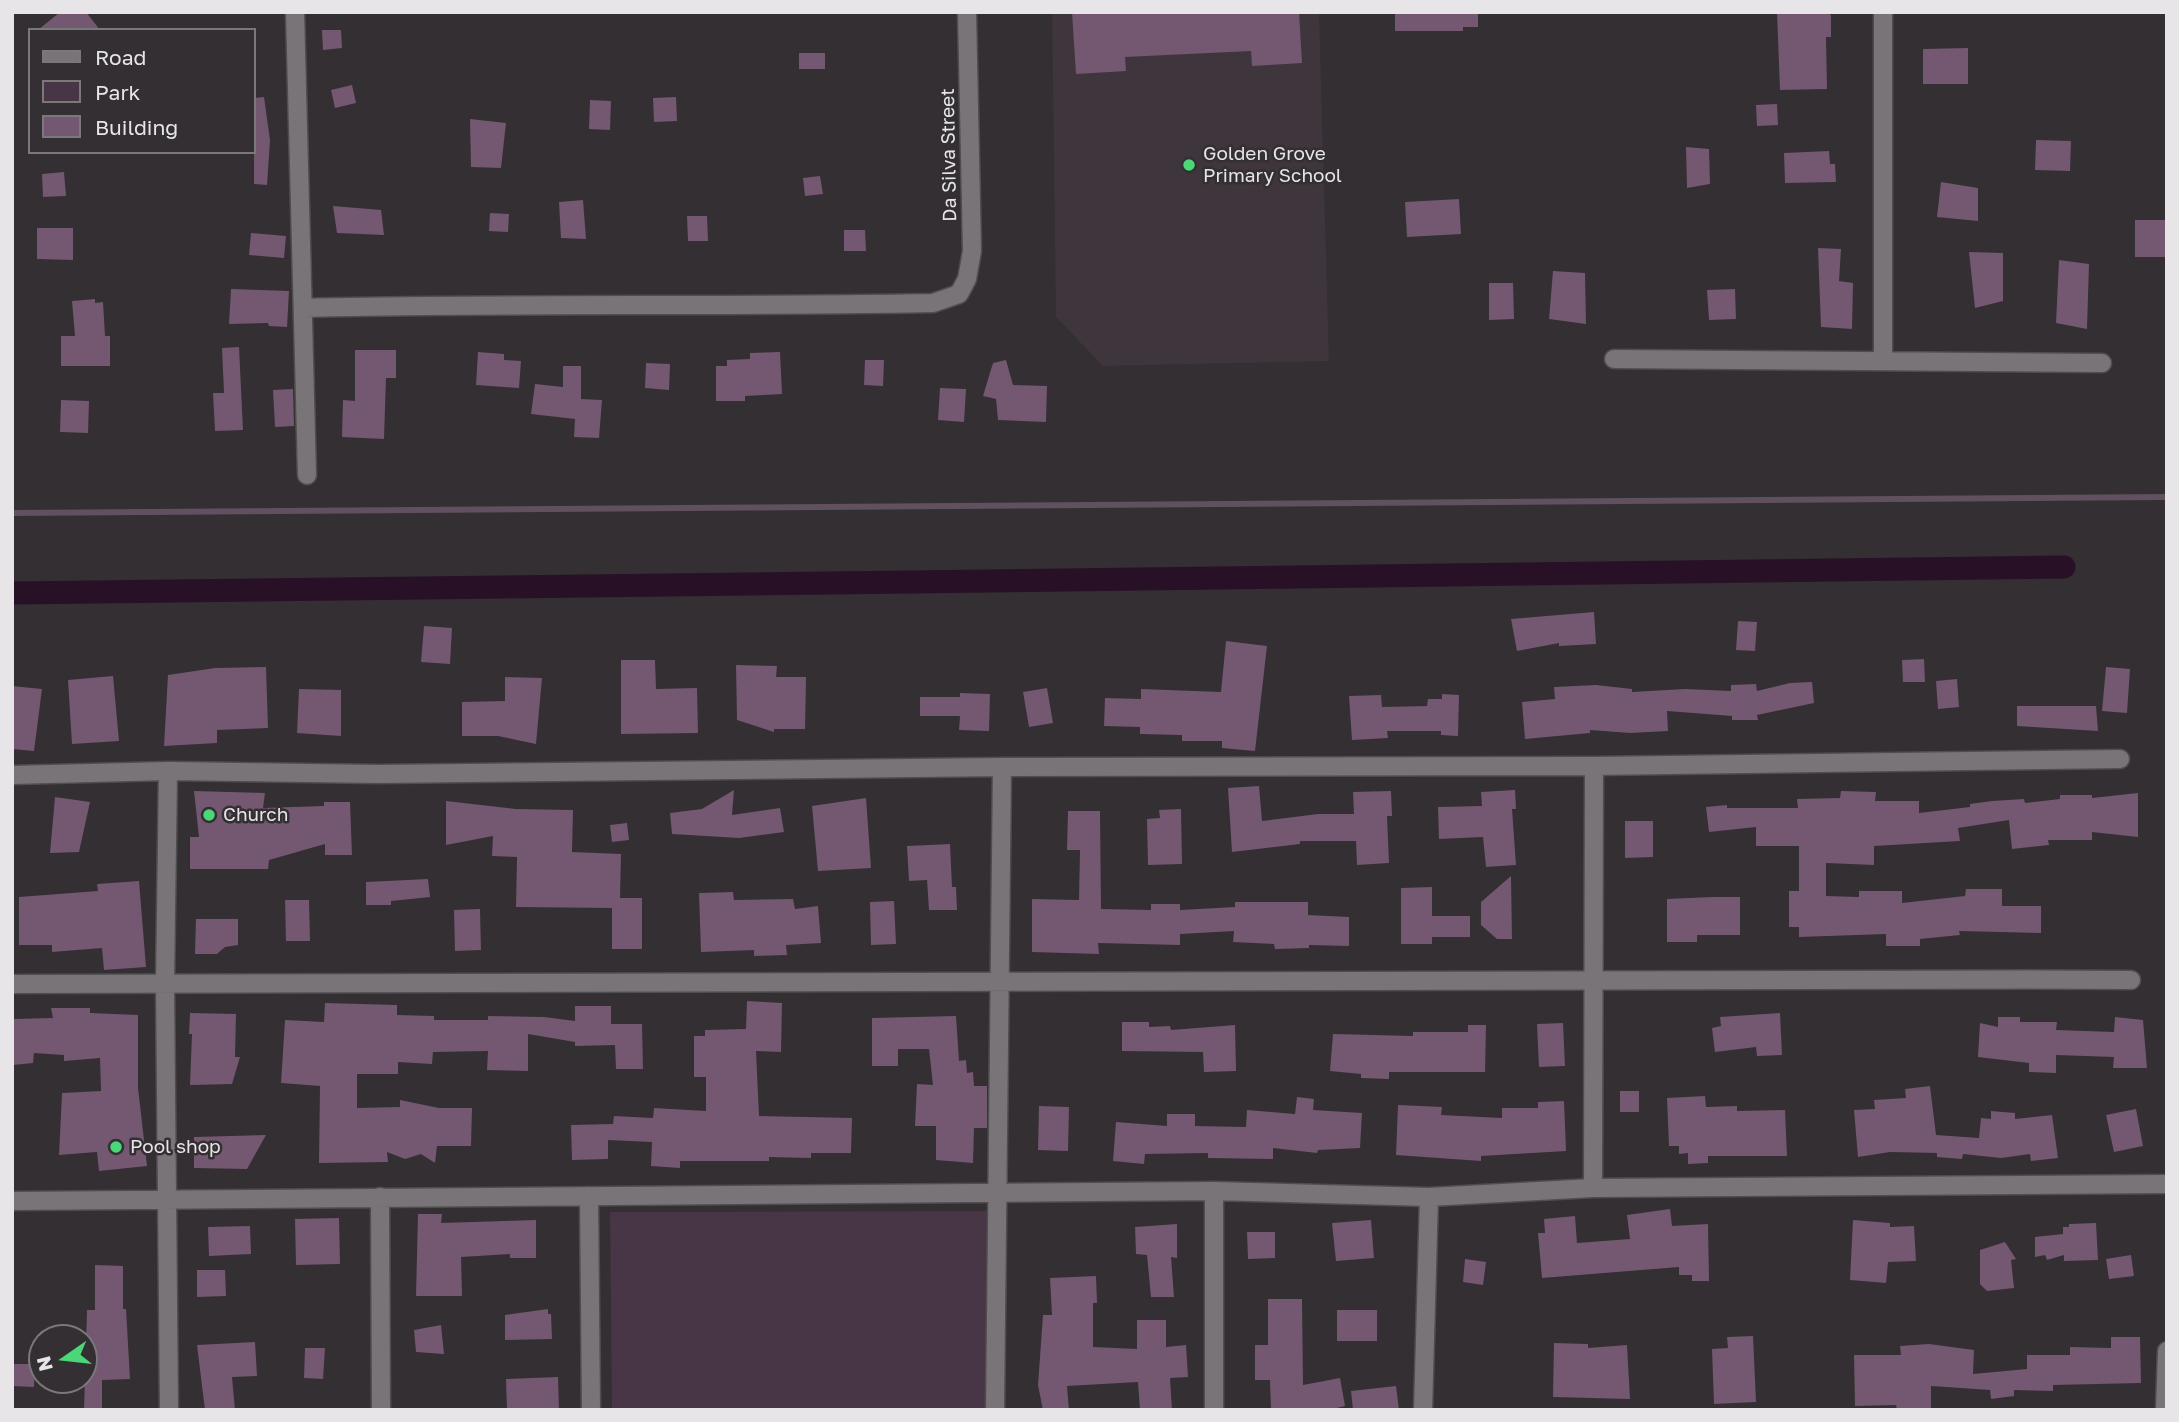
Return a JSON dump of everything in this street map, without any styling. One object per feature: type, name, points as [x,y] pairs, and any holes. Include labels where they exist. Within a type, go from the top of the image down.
[{"type":"street","points":[[295,12],[305,308],[307,475]]},
{"type":"street","name":"Da Silva Street","points":[[305,308],[933,303],[959,294],[967,279],[972,251],[967,12]]},
{"type":"street","points":[[1883,12],[1883,361]]},
{"type":"street","points":[[1614,359],[2102,363]]},
{"type":"street","points":[[12,775],[167,771],[378,774],[1002,767],[1594,766],[2120,759]]},
{"type":"street","points":[[1593,1188],[1594,766]]},
{"type":"street","points":[[995,1410],[1002,767]]},
{"type":"street","points":[[167,771],[165,984],[169,1410]]},
{"type":"street","points":[[12,984],[1000,982],[1593,977],[2131,980]]},
{"type":"street","points":[[12,1201],[1214,1191],[1429,1197],[1593,1188],[2167,1184]]},
{"type":"street","points":[[1214,1191],[1214,1410]]},
{"type":"street","points":[[589,1196],[591,1410]]},
{"type":"street","points":[[380,1197],[381,1410]]},
{"type":"street","points":[[1423,1410],[1429,1197]]},
{"type":"street","points":[[2165,1410],[2167,1351]]},
{"type":"shaded area","name":"Golden Grove Primary School","points":[[1052,12],[1319,12],[1329,361],[1103,366],[1056,317]]},
{"type":"green space","points":[[995,1211],[997,1410],[612,1410],[610,1212]]},
{"type":"building","points":[[60,12],[86,12],[98,28],[40,28]]},
{"type":"building","points":[[1072,12],[1299,12],[1302,63],[1252,66],[1251,51],[1125,57],[1126,71],[1076,74]]},
{"type":"building","points":[[1478,12],[1478,27],[1463,27],[1463,31],[1395,31],[1395,13]]},
{"type":"building","points":[[1777,12],[1826,12],[1831,15],[1831,37],[1826,37],[1827,89],[1780,90]]},
{"type":"building","points":[[322,30],[341,30],[342,48],[323,50]]},
{"type":"building","points":[[1968,48],[1968,84],[1923,84],[1923,49]]},
{"type":"building","points":[[799,53],[825,53],[825,69],[799,69]]},
{"type":"building","points":[[352,85],[356,103],[335,108],[331,90]]},
{"type":"building","points":[[264,97],[270,140],[267,185],[254,184],[256,98]]},
{"type":"building","points":[[676,97],[677,121],[654,122],[653,98]]},
{"type":"building","points":[[590,100],[611,101],[610,130],[589,129]]},
{"type":"building","points":[[1777,104],[1778,125],[1757,126],[1756,105]]},
{"type":"building","points":[[470,119],[506,123],[501,168],[471,167]]},
{"type":"building","points":[[2036,140],[2071,141],[2070,171],[2035,170]]},
{"type":"building","points":[[1686,147],[1709,149],[1710,184],[1687,188]]},
{"type":"building","points":[[1829,151],[1830,164],[1835,164],[1836,182],[1785,183],[1784,153]]},
{"type":"building","points":[[64,172],[66,196],[43,197],[42,174]]},
{"type":"building","points":[[820,176],[823,194],[805,196],[803,178]]},
{"type":"building","points":[[1941,182],[1978,188],[1978,221],[1937,217]]},
{"type":"building","points":[[1459,199],[1461,234],[1407,237],[1405,202]]},
{"type":"building","points":[[583,200],[586,239],[561,238],[559,202]]},
{"type":"building","points":[[333,206],[381,210],[384,235],[337,233]]},
{"type":"building","points":[[490,213],[509,214],[508,232],[489,231]]},
{"type":"building","points":[[687,216],[707,216],[708,241],[688,241]]},
{"type":"building","points":[[2135,220],[2167,220],[2167,257],[2135,257]]},
{"type":"building","points":[[37,228],[73,228],[73,260],[37,259]]},
{"type":"building","points":[[844,230],[865,230],[866,251],[844,251]]},
{"type":"building","points":[[251,233],[286,236],[284,258],[249,255]]},
{"type":"building","points":[[1818,248],[1841,249],[1839,281],[1853,283],[1852,329],[1821,327]]},
{"type":"building","points":[[1969,252],[2003,253],[2003,301],[1975,308]]},
{"type":"building","points":[[2059,260],[2089,264],[2087,329],[2056,323]]},
{"type":"building","points":[[1553,271],[1585,273],[1586,324],[1549,319]]},
{"type":"building","points":[[1489,283],[1513,283],[1514,319],[1489,320]]},
{"type":"building","points":[[231,289],[289,291],[287,327],[269,326],[268,323],[229,324]]},
{"type":"building","points":[[1735,289],[1736,319],[1709,320],[1707,290]]},
{"type":"building","points":[[95,299],[95,303],[103,302],[105,336],[110,336],[110,366],[61,366],[61,336],[75,336],[72,301]]},
{"type":"building","points":[[239,347],[243,430],[215,431],[213,393],[224,393],[222,348]]},
{"type":"building","points":[[355,350],[396,350],[396,378],[386,378],[384,439],[342,437],[343,400],[355,401]]},
{"type":"building","points":[[478,352],[504,354],[504,360],[521,361],[519,388],[476,385]]},
{"type":"building","points":[[780,352],[782,394],[745,396],[745,401],[716,401],[716,366],[727,366],[727,360],[750,359],[750,353]]},
{"type":"building","points":[[865,360],[884,360],[883,386],[864,385]]},
{"type":"building","points":[[1006,360],[1013,385],[1047,386],[1046,422],[998,420],[996,399],[983,396],[993,363]]},
{"type":"building","points":[[646,363],[670,364],[669,390],[645,388]]},
{"type":"building","points":[[563,366],[581,366],[581,399],[602,400],[599,438],[574,437],[575,419],[531,414],[535,384],[563,387]]},
{"type":"building","points":[[940,388],[966,389],[964,422],[938,420]]},
{"type":"building","points":[[293,389],[294,426],[275,427],[273,390]]},
{"type":"building","points":[[61,400],[89,401],[88,433],[60,432]]},
{"type":"building","points":[[1594,612],[1596,644],[1559,646],[1559,643],[1517,651],[1511,619]]},
{"type":"building","points":[[1738,621],[1757,622],[1755,651],[1736,650]]},
{"type":"building","points":[[424,626],[452,628],[450,664],[421,662]]},
{"type":"building","points":[[1226,641],[1267,646],[1255,751],[1222,748],[1222,741],[1182,741],[1182,735],[1140,734],[1140,727],[1104,726],[1105,698],[1141,699],[1141,689],[1221,692]]},
{"type":"building","points":[[1924,659],[1925,682],[1903,682],[1902,660]]},
{"type":"building","points":[[621,660],[655,660],[656,689],[697,688],[698,733],[621,734]]},
{"type":"building","points":[[736,665],[777,666],[776,677],[806,677],[805,729],[774,729],[774,732],[737,720]]},
{"type":"building","points":[[266,667],[268,728],[217,730],[217,743],[164,746],[168,675],[215,668]]},
{"type":"building","points":[[2106,667],[2130,669],[2127,713],[2102,711]]},
{"type":"building","points":[[113,676],[119,741],[72,744],[68,680]]},
{"type":"building","points":[[505,677],[542,678],[536,744],[498,736],[462,736],[462,702],[505,701]]},
{"type":"building","points":[[1957,679],[1959,707],[1938,709],[1936,681]]},
{"type":"building","points":[[1812,682],[1814,703],[1757,715],[1758,720],[1732,720],[1732,716],[1667,711],[1668,731],[1630,733],[1590,730],[1590,733],[1525,739],[1522,702],[1555,699],[1554,687],[1596,685],[1632,689],[1632,692],[1685,689],[1731,691],[1731,685],[1756,684],[1757,691],[1790,683]]},
{"type":"building","points":[[12,686],[42,689],[34,751],[12,749]]},
{"type":"building","points":[[1047,688],[1053,723],[1029,727],[1023,692]]},
{"type":"building","points":[[299,689],[341,690],[341,736],[297,733]]},
{"type":"building","points":[[960,693],[990,694],[989,731],[959,730],[960,716],[920,716],[920,697],[960,697]]},
{"type":"building","points":[[1442,694],[1459,695],[1458,736],[1441,735],[1441,731],[1387,731],[1388,738],[1352,740],[1349,696],[1381,695],[1382,707],[1427,706],[1428,699],[1442,699]]},
{"type":"building","points":[[2017,706],[2096,706],[2098,731],[2017,726]]},
{"type":"building","points":[[1259,786],[1262,821],[1318,814],[1354,814],[1353,792],[1391,791],[1392,816],[1387,816],[1389,863],[1357,865],[1356,841],[1300,841],[1300,844],[1232,852],[1228,788]]},
{"type":"building","points":[[734,790],[732,815],[780,808],[784,832],[739,838],[672,834],[670,813],[702,809]]},
{"type":"building","points":[[1515,790],[1516,809],[1512,809],[1516,865],[1486,867],[1483,837],[1439,839],[1438,807],[1482,806],[1481,792]]},
{"type":"building","points":[[194,791],[265,793],[263,808],[324,806],[324,802],[350,802],[352,855],[325,855],[325,844],[269,860],[268,869],[190,869],[190,837],[199,837]]},
{"type":"building","points":[[1841,791],[1876,792],[1875,801],[1919,801],[1919,813],[1970,807],[1970,804],[1992,801],[2024,799],[2025,803],[2060,799],[2060,795],[2092,795],[2092,798],[2138,793],[2138,837],[2092,832],[2092,840],[2048,840],[2049,845],[2012,849],[2009,820],[1958,828],[1960,841],[1874,846],[1874,865],[1826,863],[1826,896],[1859,897],[1859,891],[1902,891],[1902,903],[1965,896],[1966,889],[2002,889],[2002,906],[2041,906],[2041,933],[1959,931],[1960,935],[1920,939],[1920,946],[1886,946],[1886,934],[1799,937],[1799,927],[1789,927],[1789,891],[1799,891],[1799,846],[1756,846],[1756,827],[1709,832],[1706,807],[1727,805],[1727,808],[1798,808],[1797,799],[1840,798]]},
{"type":"building","points":[[55,797],[90,802],[79,852],[50,853]]},
{"type":"building","points":[[866,798],[871,868],[818,871],[812,806]]},
{"type":"building","points":[[446,801],[516,809],[573,810],[572,852],[621,854],[620,898],[642,898],[642,949],[612,949],[612,908],[516,907],[517,857],[492,856],[493,836],[446,845]]},
{"type":"building","points":[[1181,809],[1182,864],[1148,865],[1147,819],[1160,818],[1159,810]]},
{"type":"building","points":[[1068,811],[1100,811],[1101,909],[1151,910],[1151,904],[1180,904],[1180,910],[1235,907],[1235,902],[1308,902],[1308,915],[1349,917],[1349,946],[1309,945],[1309,948],[1275,949],[1274,944],[1233,942],[1234,931],[1180,934],[1180,945],[1098,943],[1099,954],[1032,952],[1032,899],[1079,900],[1080,850],[1067,850]]},
{"type":"building","points":[[1625,821],[1653,821],[1653,857],[1625,858]]},
{"type":"building","points":[[627,823],[629,840],[612,842],[610,825]]},
{"type":"building","points":[[950,844],[952,887],[956,887],[957,910],[929,910],[927,880],[909,881],[907,846]]},
{"type":"building","points":[[1511,876],[1512,939],[1497,939],[1481,925],[1481,902]]},
{"type":"building","points":[[428,879],[430,897],[391,901],[391,905],[366,905],[366,882]]},
{"type":"building","points":[[139,881],[146,967],[104,970],[102,948],[52,952],[52,945],[19,945],[19,897],[98,891],[97,884]]},
{"type":"building","points":[[1432,887],[1432,916],[1470,916],[1470,937],[1432,937],[1432,944],[1401,944],[1401,888]]},
{"type":"building","points":[[733,892],[734,900],[793,899],[795,909],[818,906],[821,943],[786,945],[787,955],[754,956],[754,950],[701,952],[699,893]]},
{"type":"building","points":[[1740,897],[1740,935],[1697,935],[1697,942],[1667,942],[1667,899]]},
{"type":"building","points":[[285,900],[309,900],[310,941],[286,941]]},
{"type":"building","points":[[894,901],[896,944],[871,945],[870,902]]},
{"type":"building","points":[[480,909],[481,950],[455,951],[454,910]]},
{"type":"building","points":[[196,919],[238,919],[238,945],[225,947],[217,954],[195,954]]},
{"type":"building","points":[[747,1001],[782,1003],[781,1052],[756,1051],[759,1116],[852,1118],[851,1153],[811,1153],[811,1158],[769,1157],[769,1161],[680,1161],[680,1168],[651,1166],[652,1142],[608,1140],[608,1159],[572,1160],[571,1125],[613,1124],[614,1116],[653,1118],[654,1108],[706,1111],[706,1077],[694,1077],[694,1036],[705,1036],[705,1030],[746,1029]]},
{"type":"building","points":[[325,1003],[397,1005],[397,1015],[434,1016],[434,1020],[488,1020],[488,1016],[544,1017],[575,1021],[575,1006],[611,1006],[611,1024],[642,1024],[643,1069],[616,1069],[615,1045],[575,1046],[575,1042],[528,1034],[528,1071],[487,1070],[488,1051],[433,1052],[432,1064],[398,1062],[398,1074],[357,1074],[357,1108],[400,1107],[400,1100],[439,1108],[472,1108],[471,1146],[437,1146],[435,1163],[421,1154],[405,1159],[387,1152],[388,1162],[319,1163],[320,1086],[281,1083],[285,1020],[324,1022]]},
{"type":"building","points":[[51,1008],[90,1008],[90,1013],[138,1015],[138,1088],[147,1166],[99,1171],[97,1152],[59,1155],[62,1093],[101,1091],[100,1058],[64,1061],[64,1055],[34,1053],[33,1063],[13,1065],[12,1019],[53,1018]]},
{"type":"building","points":[[190,1013],[236,1014],[235,1057],[240,1057],[232,1084],[190,1085]]},
{"type":"building","points":[[1780,1013],[1782,1055],[1757,1056],[1756,1047],[1715,1052],[1712,1028],[1721,1026],[1720,1017]]},
{"type":"building","points":[[956,1016],[959,1061],[966,1060],[967,1073],[973,1072],[974,1086],[987,1086],[987,1128],[974,1128],[973,1163],[936,1160],[936,1126],[915,1126],[917,1084],[933,1085],[929,1049],[898,1049],[898,1066],[872,1066],[872,1018]]},
{"type":"building","points":[[1998,1017],[2020,1017],[2020,1022],[2057,1022],[2056,1030],[2114,1032],[2115,1017],[2143,1020],[2147,1068],[2113,1068],[2114,1057],[2056,1055],[2056,1073],[2029,1072],[2029,1063],[1978,1057],[1980,1023],[1998,1027]]},
{"type":"building","points":[[1122,1022],[1149,1022],[1149,1027],[1170,1026],[1171,1030],[1235,1025],[1236,1071],[1204,1072],[1203,1052],[1122,1051]]},
{"type":"building","points":[[1563,1023],[1565,1066],[1539,1067],[1537,1024]]},
{"type":"building","points":[[1468,1025],[1486,1025],[1485,1072],[1389,1072],[1389,1079],[1361,1078],[1361,1074],[1330,1071],[1333,1034],[1413,1036],[1413,1032],[1468,1032]]},
{"type":"building","points":[[1930,1086],[1936,1135],[1979,1138],[1981,1118],[1991,1119],[1991,1111],[2015,1113],[2015,1119],[2052,1115],[2058,1158],[2031,1161],[2030,1154],[2001,1158],[1963,1154],[1962,1159],[1937,1157],[1937,1153],[1890,1152],[1858,1157],[1854,1110],[1875,1109],[1874,1100],[1906,1098],[1905,1089]]},
{"type":"building","points":[[1620,1091],[1639,1091],[1639,1112],[1620,1112]]},
{"type":"building","points":[[1705,1096],[1706,1107],[1737,1106],[1737,1111],[1785,1110],[1787,1156],[1708,1156],[1708,1163],[1688,1164],[1688,1153],[1679,1154],[1679,1146],[1669,1146],[1667,1098]]},
{"type":"building","points":[[1297,1097],[1314,1099],[1313,1110],[1362,1113],[1360,1148],[1318,1150],[1317,1153],[1273,1148],[1273,1159],[1208,1158],[1208,1153],[1145,1154],[1144,1164],[1113,1161],[1116,1122],[1167,1126],[1167,1114],[1195,1114],[1195,1126],[1246,1127],[1247,1110],[1295,1114]]},
{"type":"building","points":[[1564,1101],[1566,1151],[1481,1156],[1481,1161],[1396,1155],[1398,1105],[1442,1107],[1441,1115],[1502,1118],[1502,1108],[1538,1108],[1538,1102]]},
{"type":"building","points":[[1039,1106],[1069,1107],[1068,1151],[1038,1150]]},
{"type":"building","points":[[2136,1109],[2143,1146],[2114,1152],[2106,1115]]},
{"type":"building","points":[[266,1135],[247,1169],[194,1168],[194,1137]]},
{"type":"building","points":[[1670,1209],[1672,1226],[1708,1224],[1709,1281],[1692,1281],[1692,1275],[1679,1275],[1679,1267],[1542,1278],[1538,1233],[1545,1233],[1544,1219],[1575,1216],[1577,1243],[1630,1239],[1627,1215]]},
{"type":"building","points":[[418,1214],[442,1214],[441,1223],[536,1220],[536,1258],[510,1258],[510,1254],[461,1257],[462,1296],[416,1296]]},
{"type":"building","points":[[339,1218],[340,1264],[296,1265],[295,1219]]},
{"type":"building","points":[[1371,1220],[1374,1258],[1336,1261],[1332,1223]]},
{"type":"building","points":[[1853,1220],[1890,1223],[1890,1227],[1914,1226],[1916,1261],[1888,1262],[1886,1283],[1850,1280]]},
{"type":"building","points":[[2096,1223],[2098,1260],[2064,1261],[2064,1255],[2047,1260],[2045,1255],[2035,1257],[2035,1237],[2063,1234],[2063,1227],[2069,1227],[2069,1224]]},
{"type":"building","points":[[1177,1224],[1177,1258],[1171,1257],[1174,1297],[1151,1297],[1147,1255],[1136,1254],[1135,1227]]},
{"type":"building","points":[[250,1226],[251,1254],[209,1256],[208,1227]]},
{"type":"building","points":[[1247,1232],[1275,1232],[1275,1258],[1248,1259]]},
{"type":"building","points":[[2005,1242],[2016,1259],[2011,1260],[2014,1288],[1987,1291],[1980,1284],[1980,1250]]},
{"type":"building","points":[[2131,1255],[2134,1276],[2109,1279],[2106,1259]]},
{"type":"building","points":[[1465,1259],[1486,1262],[1483,1285],[1463,1282]]},
{"type":"building","points":[[95,1265],[123,1266],[123,1309],[126,1309],[130,1379],[102,1380],[102,1410],[84,1410],[84,1394],[98,1394],[98,1324],[87,1324],[87,1310],[95,1310]]},
{"type":"building","points":[[197,1270],[225,1270],[226,1296],[197,1297]]},
{"type":"building","points":[[1096,1276],[1097,1303],[1093,1303],[1093,1347],[1137,1349],[1137,1320],[1166,1320],[1166,1347],[1186,1345],[1188,1377],[1170,1378],[1172,1410],[1140,1410],[1138,1382],[1067,1386],[1069,1410],[1043,1410],[1038,1385],[1043,1315],[1052,1315],[1050,1278]]},
{"type":"building","points":[[1268,1299],[1302,1299],[1303,1385],[1340,1378],[1345,1406],[1328,1410],[1271,1410],[1270,1380],[1255,1380],[1255,1345],[1268,1345]]},
{"type":"building","points":[[548,1309],[548,1314],[551,1314],[552,1339],[505,1340],[505,1315]]},
{"type":"building","points":[[1337,1310],[1377,1310],[1377,1341],[1337,1341]]},
{"type":"building","points":[[441,1325],[444,1354],[416,1352],[414,1330]]},
{"type":"building","points":[[1753,1336],[1756,1402],[1714,1404],[1712,1349],[1728,1348],[1727,1337]]},
{"type":"building","points":[[2111,1337],[2140,1337],[2141,1383],[2053,1385],[2053,1391],[2014,1390],[2014,1396],[1991,1399],[1990,1390],[1931,1386],[1931,1410],[1897,1410],[1896,1405],[1855,1406],[1854,1355],[1901,1355],[1900,1346],[1929,1344],[1974,1350],[1973,1374],[2027,1369],[2027,1355],[2070,1355],[2070,1347],[2111,1348]]},
{"type":"building","points":[[255,1342],[257,1376],[232,1377],[235,1410],[205,1410],[197,1345]]},
{"type":"building","points":[[1554,1343],[1588,1344],[1588,1348],[1627,1345],[1630,1399],[1553,1397]]},
{"type":"building","points":[[305,1348],[325,1348],[323,1379],[304,1378]]},
{"type":"building","points":[[12,1364],[28,1364],[28,1387],[12,1386]]},
{"type":"building","points":[[558,1377],[559,1410],[507,1410],[506,1379]]},
{"type":"building","points":[[1396,1386],[1399,1410],[1353,1410],[1351,1391]]},
{"type":"waterway","points":[[12,513],[2167,497]]},
{"type":"waterway","points":[[12,593],[2064,567]]},
{"type":"place","name":"Golden Grove Primary School","points":[[1189,165]]},
{"type":"place","name":"Church","points":[[209,815]]},
{"type":"place","name":"Pool shop","points":[[116,1147]]}]
